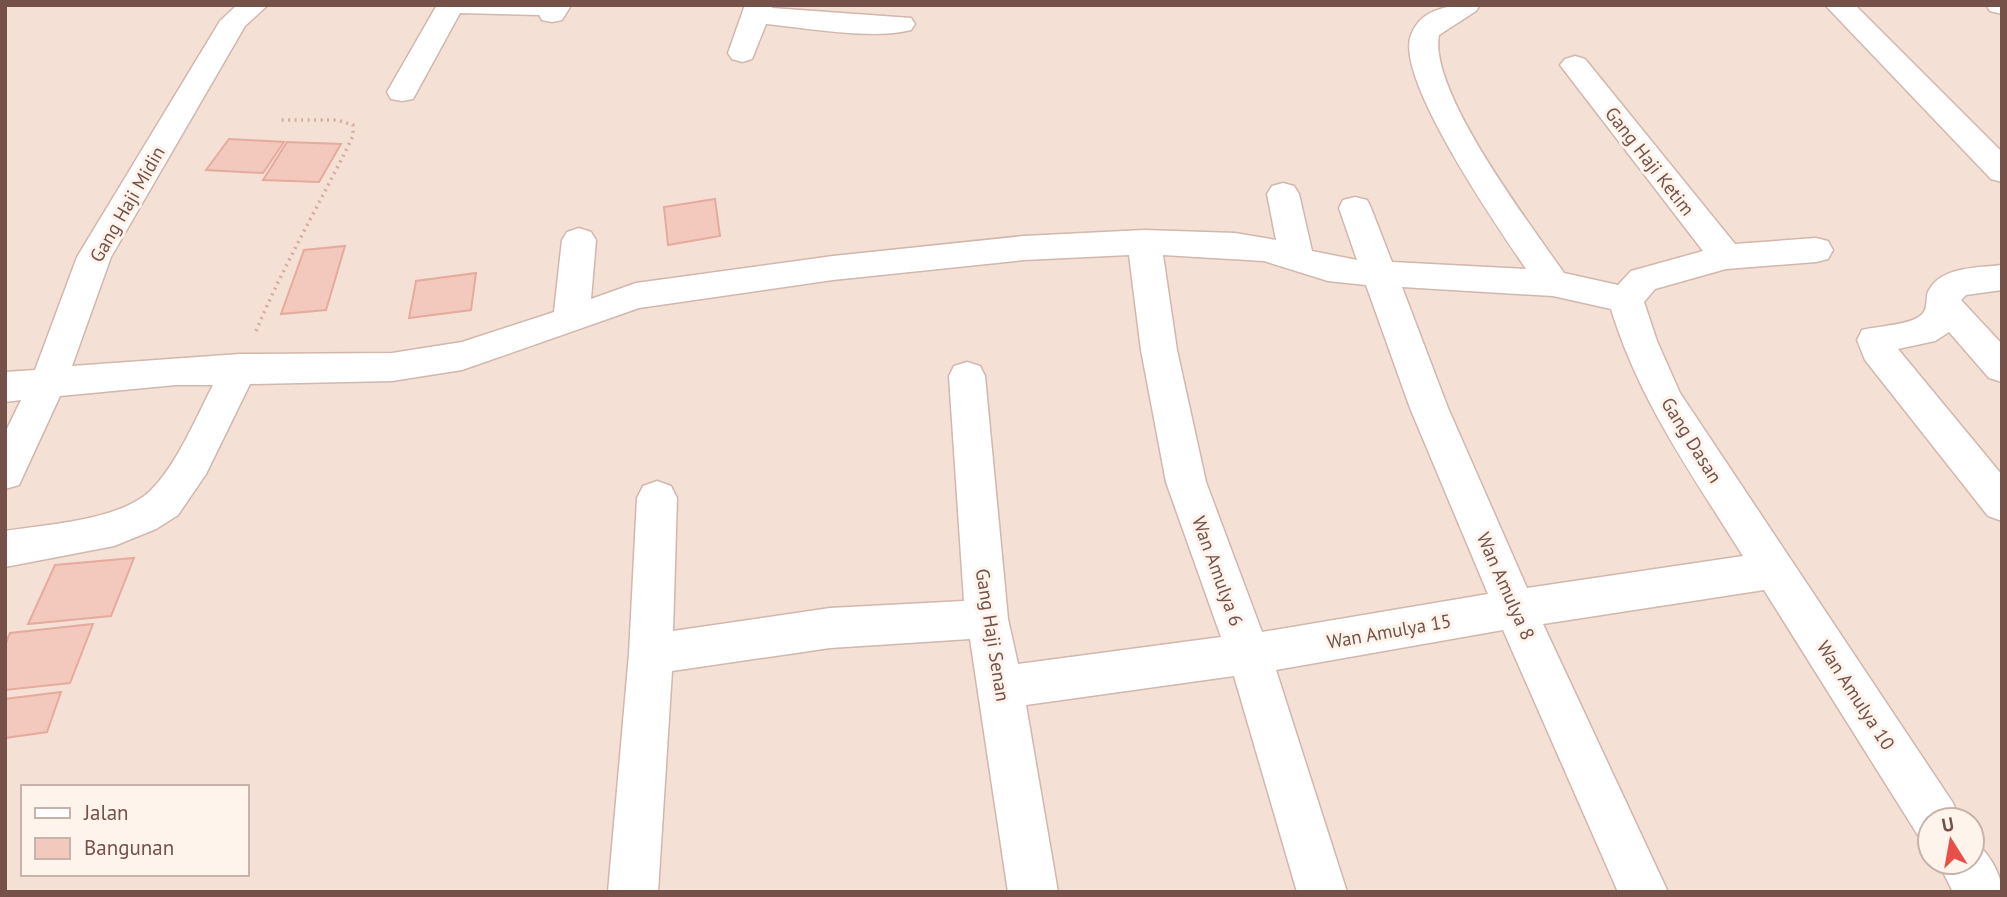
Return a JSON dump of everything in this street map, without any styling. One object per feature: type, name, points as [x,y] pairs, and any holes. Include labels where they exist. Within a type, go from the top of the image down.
[{"type":"street","points":[[402,92],[451,5],[555,9]]},
{"type":"street","points":[[1466,5],[1435,24],[1424,36],[1421,53],[1452,127],[1553,284]]},
{"type":"street","points":[[1839,5],[2002,171]]},
{"type":"street","points":[[743,53],[757,10],[840,23],[901,24]]},
{"type":"street","name":"Gang Haji Midin","points":[[5,473],[48,383],[94,257],[244,13]]},
{"type":"street","name":"Gang Haji Ketim","points":[[1575,65],[1726,257]]},
{"type":"street","points":[[1283,194],[1297,258]]},
{"type":"street","name":"Wan Amulya 8","points":[[1356,208],[1429,408],[1515,609],[1643,892]]},
{"type":"street","points":[[571,320],[579,240]]},
{"type":"street","points":[[5,387],[176,371],[392,367],[462,356],[636,296],[832,268],[1024,248],[1144,242],[1234,245],[1266,249],[1328,269],[1380,275],[1553,284],[1626,300],[1643,280],[1726,257],[1816,250]]},
{"type":"street","name":"Wan Amulya 6","points":[[1144,242],[1159,350],[1186,482],[1249,654],[1322,892]]},
{"type":"street","points":[[2002,277],[1956,284],[1944,295],[1945,305],[1940,321],[1929,331],[1875,340],[1878,350],[2002,504]]},
{"type":"street","name":"Gang Dasan","points":[[1626,300],[1639,341],[1665,400],[1776,570]]},
{"type":"street","points":[[1945,305],[2002,368]]},
{"type":"street","points":[[5,549],[114,529],[142,517],[164,503],[192,463],[240,368]]},
{"type":"street","name":"Gang Haji Senan","points":[[967,376],[987,619],[1001,687],[1022,890]]},
{"type":"street","points":[[633,892],[650,654],[657,498]]},
{"type":"street","name":"Wan Amulya 15","points":[[1001,687],[1249,654],[1515,609],[1776,570]]},
{"type":"street","name":"Wan Amulya 10","points":[[1776,570],[1927,806]]},
{"type":"street","points":[[650,654],[830,628],[987,619]]},
{"type":"street","points":[[1971,876],[1982,892]]},
{"type":"path","points":[[240,368],[280,274],[316,213],[353,136],[353,125],[337,120],[278,120]]},
{"type":"shaded area","points":[[5,5],[2002,5],[2002,892],[5,892]]},
{"type":"building","points":[[229,139],[284,142],[263,173],[206,170]]},
{"type":"building","points":[[287,142],[341,144],[319,182],[263,180]]},
{"type":"building","points":[[715,199],[720,236],[668,245],[664,207]]},
{"type":"building","points":[[345,246],[326,310],[281,314],[304,250]]},
{"type":"building","points":[[476,273],[471,310],[409,318],[416,281]]},
{"type":"building","points":[[134,558],[111,616],[28,624],[55,565]]},
{"type":"building","points":[[93,624],[70,683],[5,690],[5,645],[10,633]]},
{"type":"building","points":[[61,692],[47,732],[5,738],[5,699]]}]
